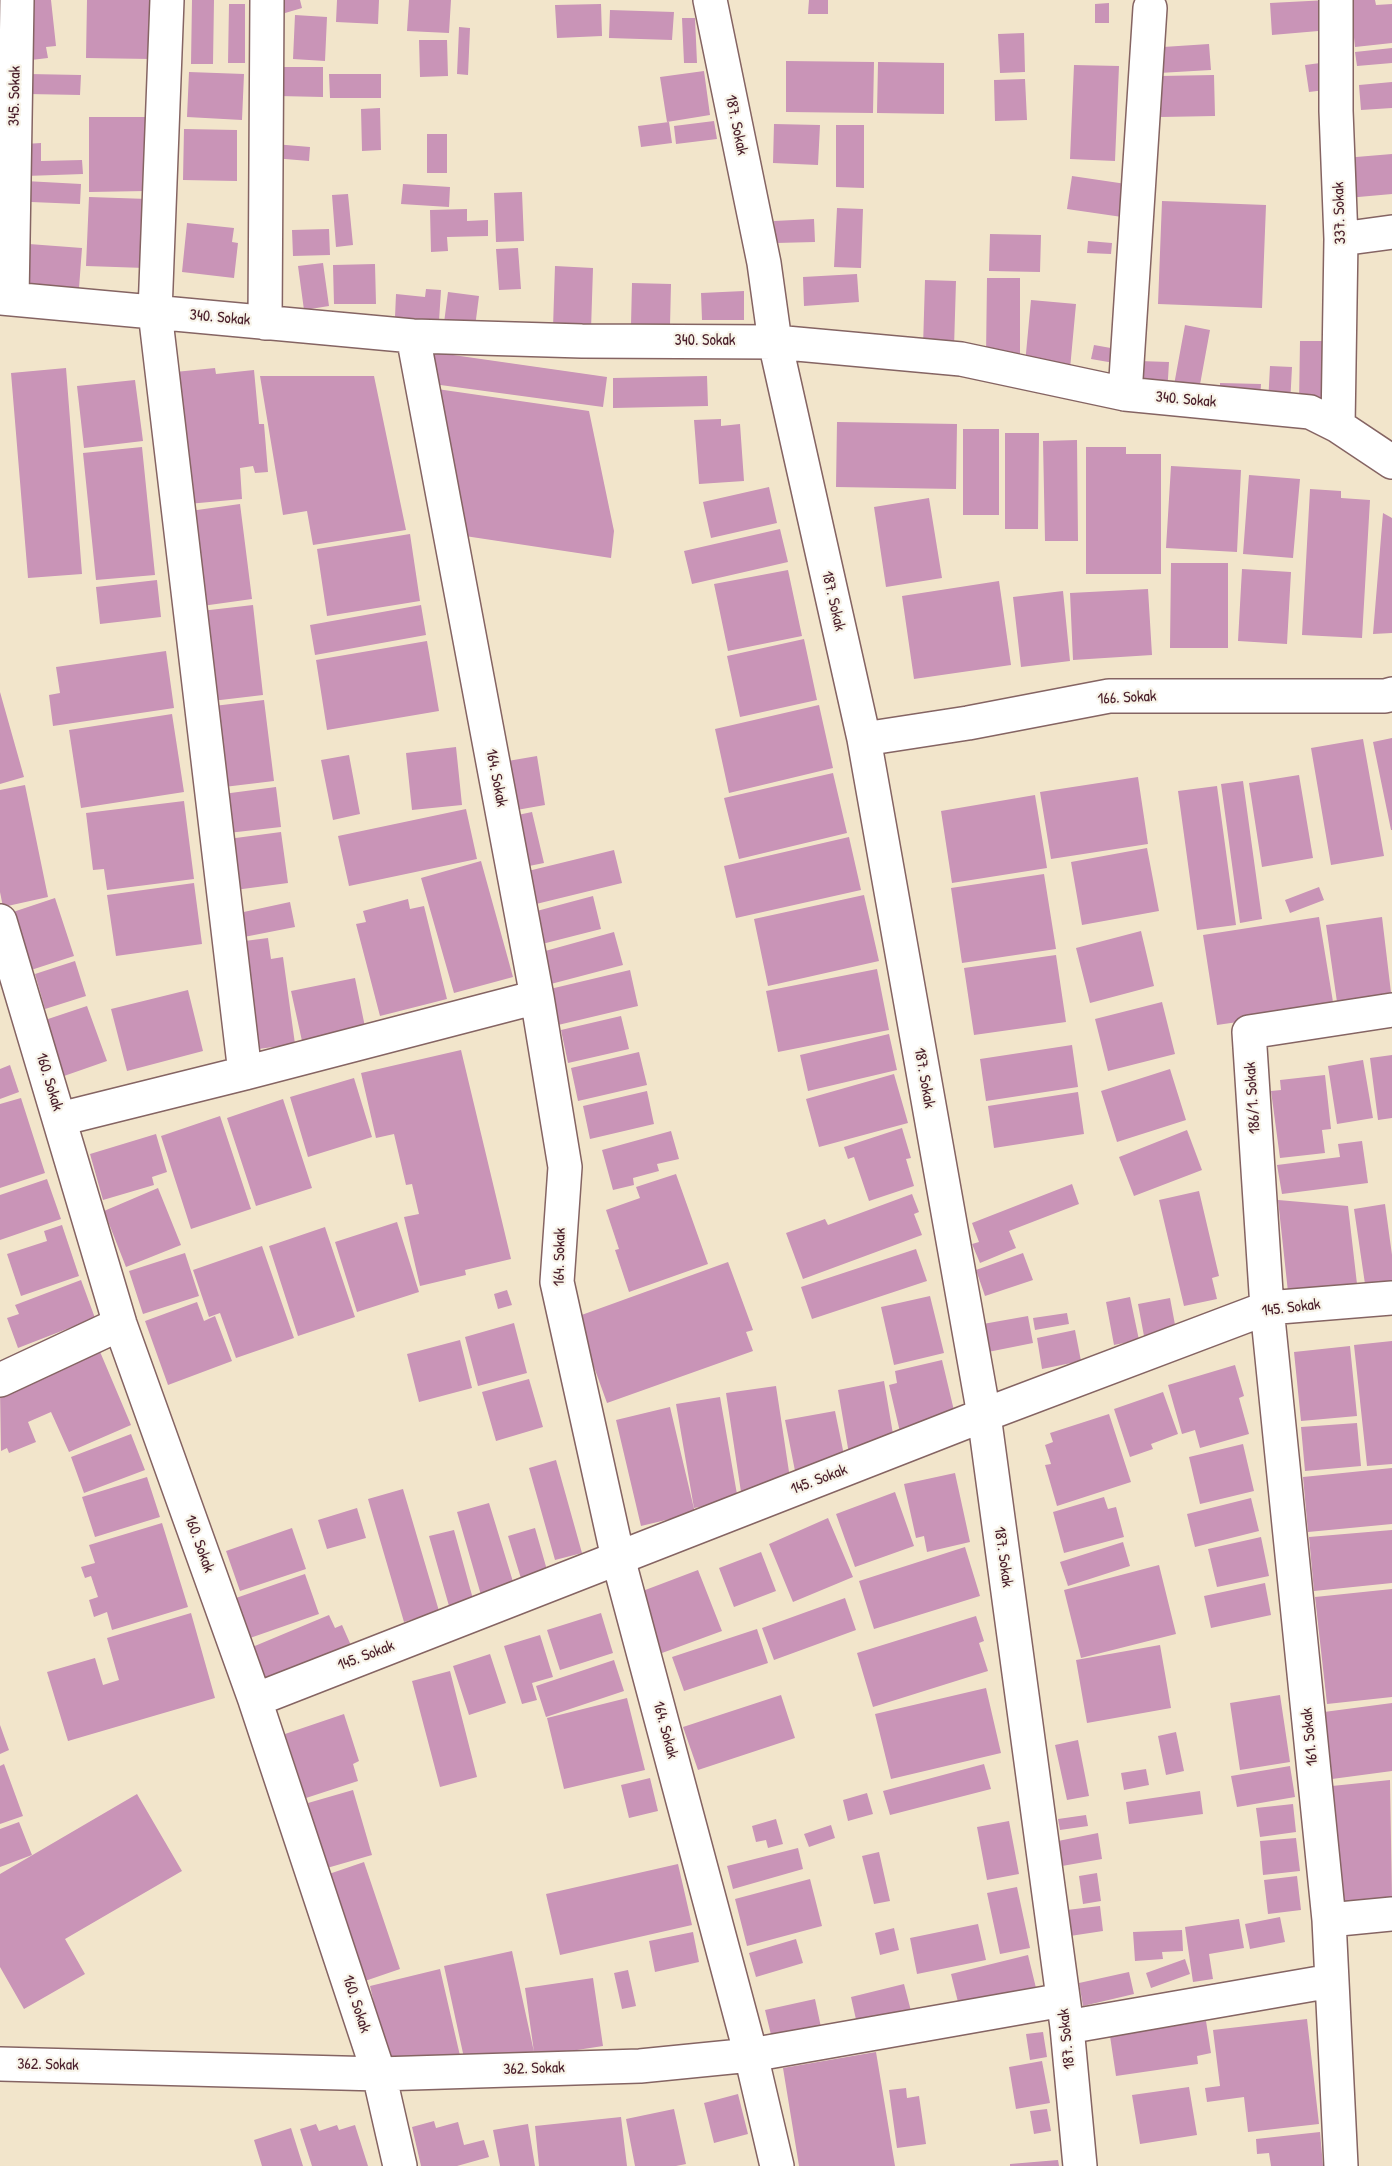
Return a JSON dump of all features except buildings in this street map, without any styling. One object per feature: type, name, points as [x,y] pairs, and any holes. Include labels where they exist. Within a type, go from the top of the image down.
[{"type":"street","name":"345. Sokak","points":[[6,299],[17,0]]},
{"type":"street","points":[[167,0],[155,312],[245,1073]]},
{"type":"street","points":[[265,322],[267,0]]},
{"type":"street","name":"187. Sokak","points":[[710,0],[764,263],[776,342],[864,739],[984,1415],[1065,2013],[1080,2166]]},
{"type":"street","name":"337. Sokak","points":[[1336,0],[1336,111],[1341,239],[1338,426]]},
{"type":"street","points":[[1125,394],[1150,8]]},
{"type":"street","points":[[1341,239],[1392,232]]},
{"type":"street","name":"340. Sokak","points":[[6,299],[413,336],[582,341],[776,342],[960,359],[1125,394],[1310,412],[1338,426],[1392,462]]},
{"type":"street","name":"164. Sokak","points":[[413,336],[537,998],[565,1167],[557,1282],[618,1558],[752,2055],[777,2166]]},
{"type":"street","name":"166. Sokak","points":[[864,739],[968,723],[1109,696],[1385,696],[1392,694]]},
{"type":"street","name":"160. Sokak","points":[[1,926],[120,1324],[255,1700],[380,2074],[400,2166]]},
{"type":"street","points":[[60,1119],[537,998]]},
{"type":"street","name":"186/1. Sokak","points":[[1267,1308],[1249,1032],[1392,1010]]},
{"type":"street","name":"145. Sokak","points":[[255,1700],[984,1415],[1267,1308],[1392,1298]]},
{"type":"street","name":"161. Sokak","points":[[1267,1308],[1329,1920],[1341,2166]]},
{"type":"street","points":[[0,1380],[120,1324]]},
{"type":"street","points":[[1329,1920],[1392,1914]]},
{"type":"street","name":"362. Sokak","points":[[0,2064],[380,2074],[640,2066],[752,2055],[1065,2013],[1331,1981]]}]
